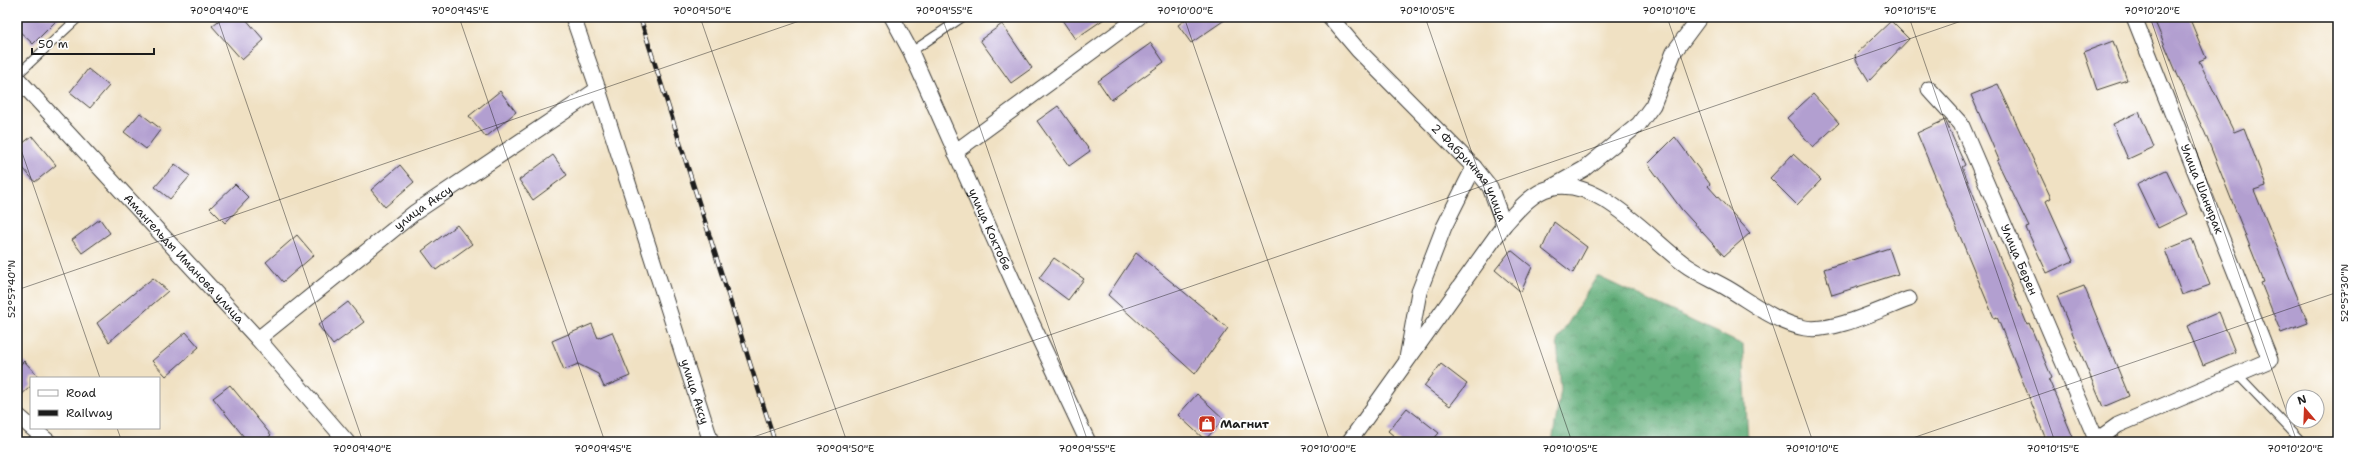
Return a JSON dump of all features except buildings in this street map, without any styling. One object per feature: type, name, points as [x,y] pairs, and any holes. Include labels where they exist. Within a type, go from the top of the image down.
[{"type":"street","name":"улица Аксу","points":[[573,17],[598,89],[711,442]]},
{"type":"street","name":"улица Коктобе","points":[[892,17],[912,52],[1028,315],[1088,442]]},
{"type":"street","points":[[955,152],[1139,17]]},
{"type":"street","name":"2 Фабричная улица","points":[[1330,17],[1358,50],[1474,168],[1490,187],[1504,225],[1349,442]]},
{"type":"street","points":[[1504,225],[1537,193],[1584,169],[1639,124],[1653,105],[1674,52],[1700,17]]},
{"type":"street","name":"Улица Шанырак","points":[[2134,17],[2270,360],[2238,374]]},
{"type":"street","name":"Амангельды Иманова улица","points":[[17,77],[258,339],[347,442]]},
{"type":"street","name":"улица Аксу","points":[[258,339],[414,213],[598,89]]},
{"type":"street","name":"Улица Берен","points":[[1929,89],[1961,124],[2095,441]]},
{"type":"street","points":[[1406,362],[1419,292],[1444,227],[1474,168]]},
{"type":"street","points":[[1551,187],[1564,186],[1589,192],[1613,204],[1683,263],[1777,317],[1805,328],[1826,329],[1909,299]]},
{"type":"street","points":[[2095,441],[2118,425],[2238,374]]},
{"type":"street","points":[[17,415],[30,427]]},
{"type":"street","points":[[32,429],[49,442]]},
{"type":"lane","points":[[17,77],[79,17]]},
{"type":"lane","points":[[912,52],[963,17]]},
{"type":"lane","points":[[2238,374],[2302,442]]},
{"type":"green space","points":[[1597,276],[1743,345],[1748,442],[1552,442],[1561,390],[1557,341]]},
{"type":"railway","points":[[640,17],[775,442]]},
{"type":"place","name":"Магнит","points":[[1207,424]]}]
